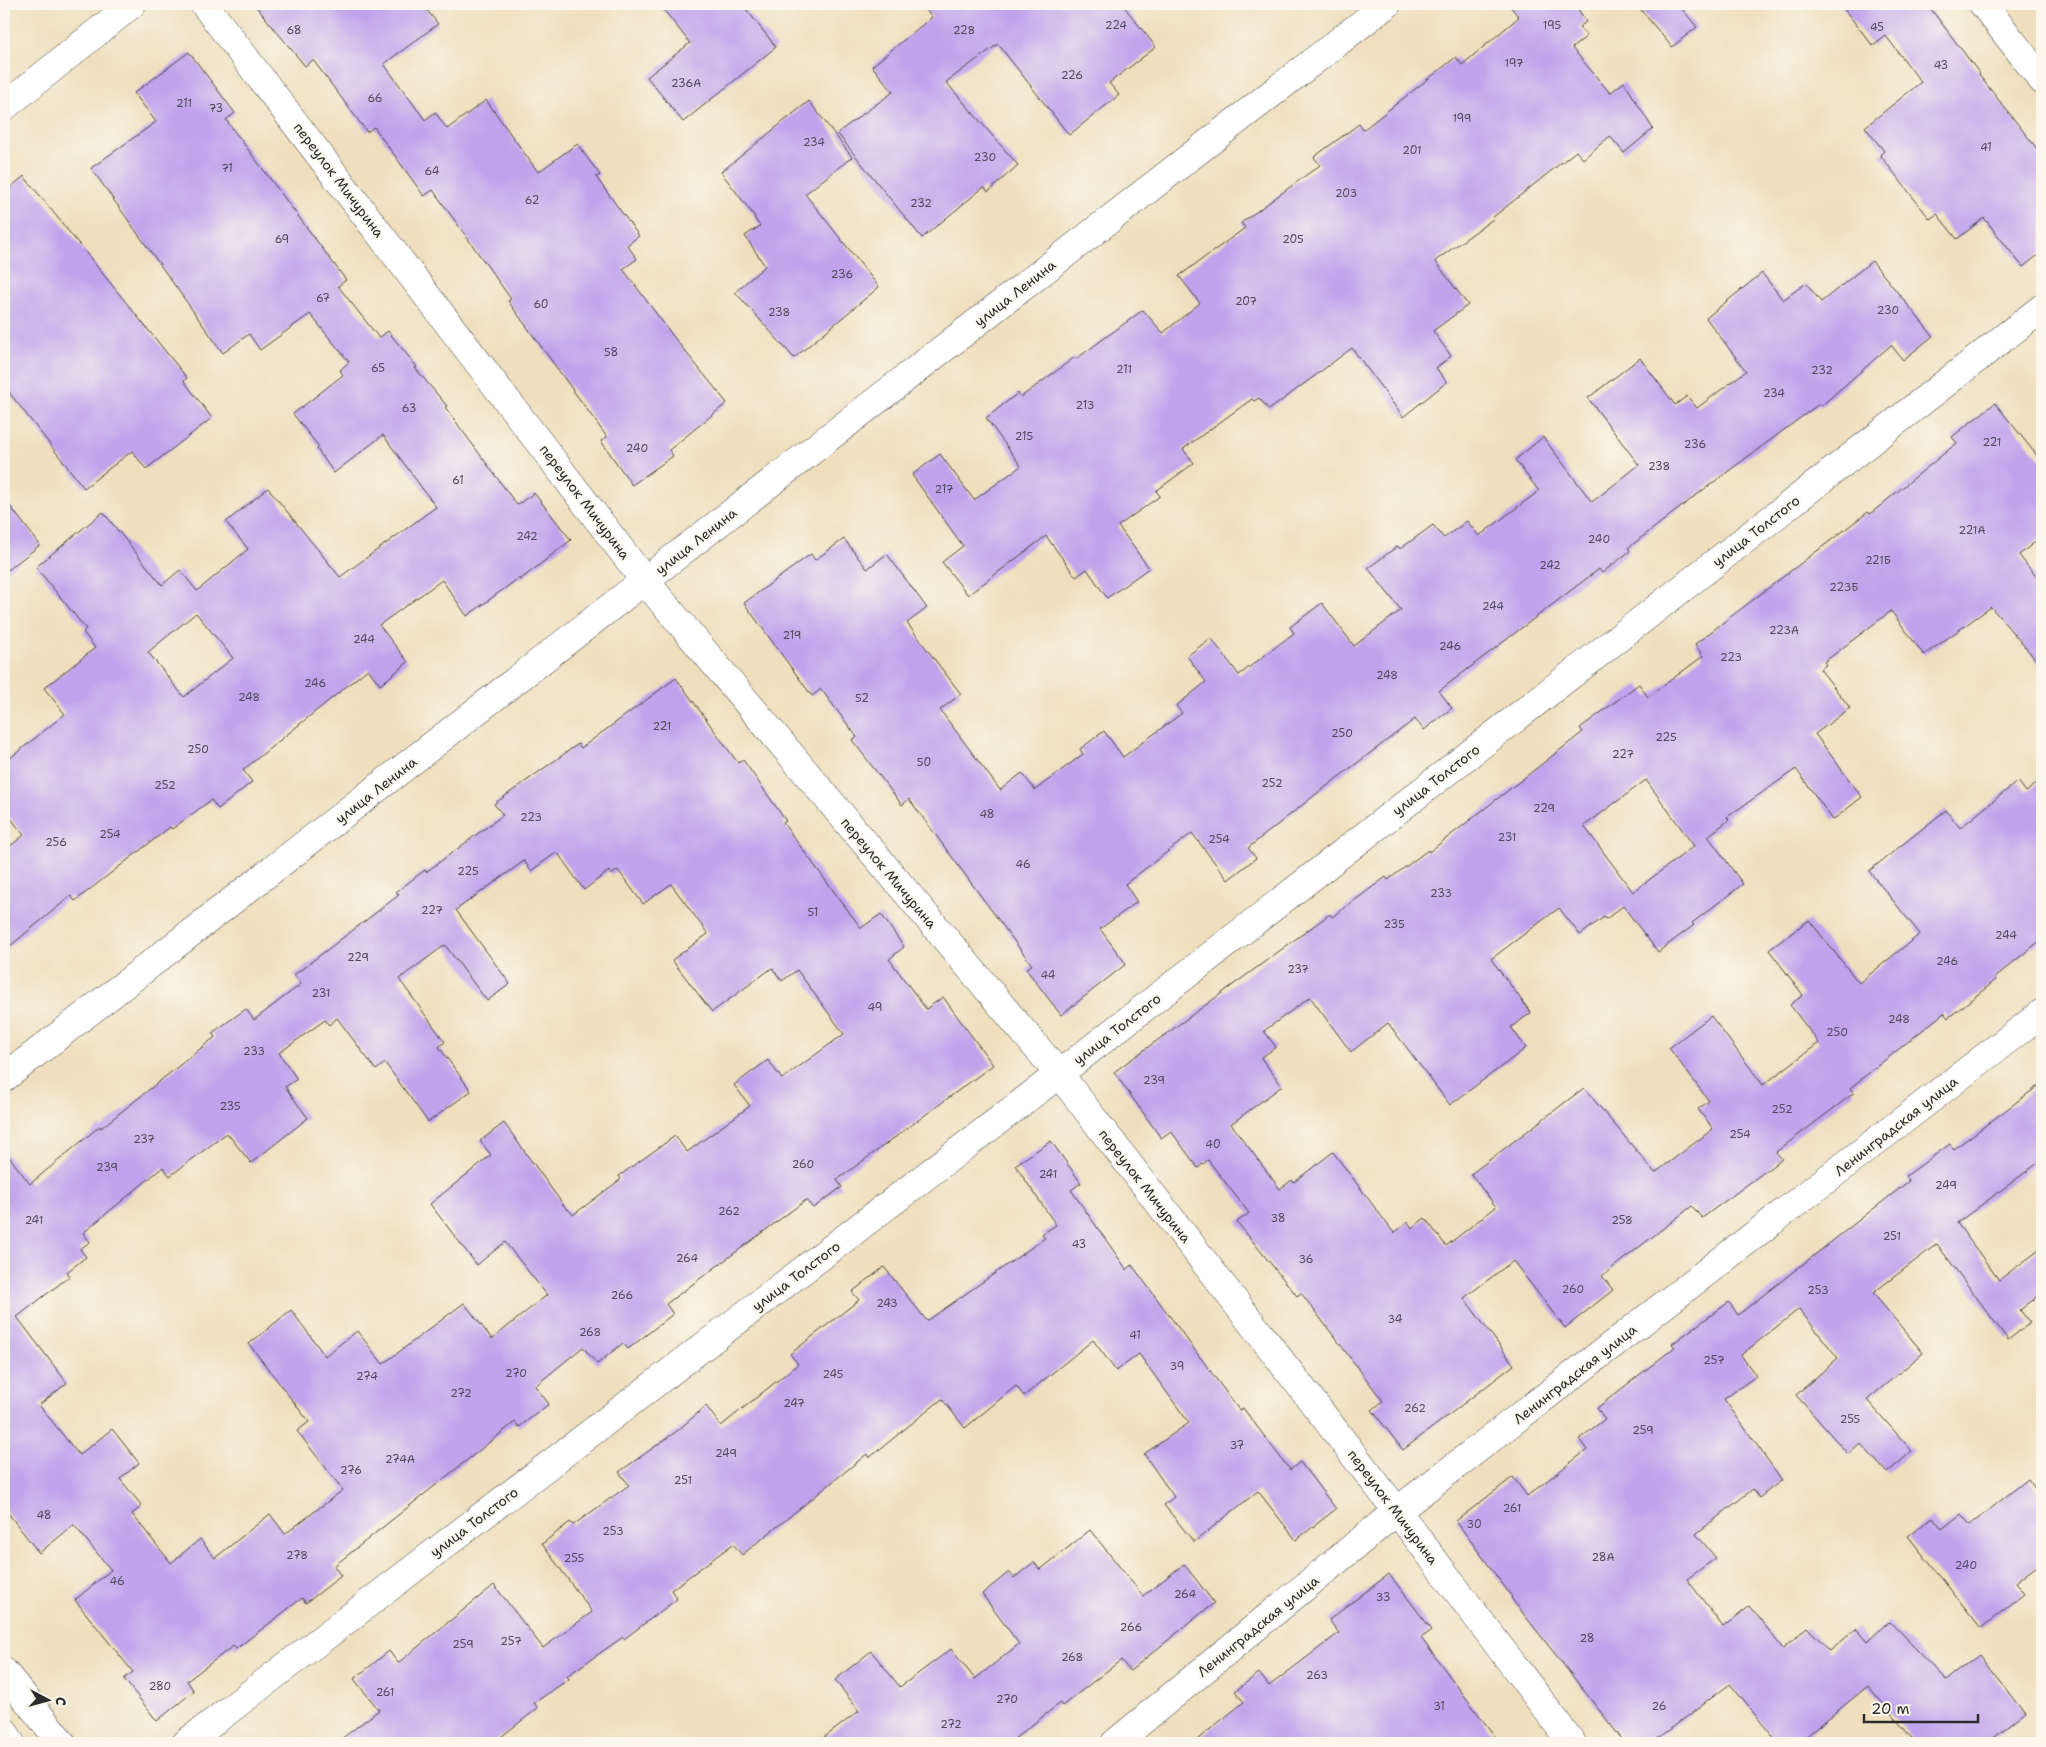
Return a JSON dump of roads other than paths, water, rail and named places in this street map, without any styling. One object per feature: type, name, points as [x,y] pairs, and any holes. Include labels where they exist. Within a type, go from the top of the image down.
[{"type":"street","points":[[4,107],[132,4]]},
{"type":"street","name":"переулок Мичурина","points":[[204,4],[645,581],[1059,1074],[1398,1512],[1572,1743]]},
{"type":"street","name":"улица Ленина","points":[[4,1078],[1387,4]]},
{"type":"street","points":[[1983,4],[2042,80]]},
{"type":"street","name":"улица Толстого","points":[[186,1743],[1059,1074],[2042,308]]},
{"type":"street","name":"Ленинградская улица","points":[[1115,1743],[1398,1512],[2042,1013]]},
{"type":"street","points":[[4,1672],[62,1743]]},
{"type":"street","points":[[4,1732],[11,1743]]}]
